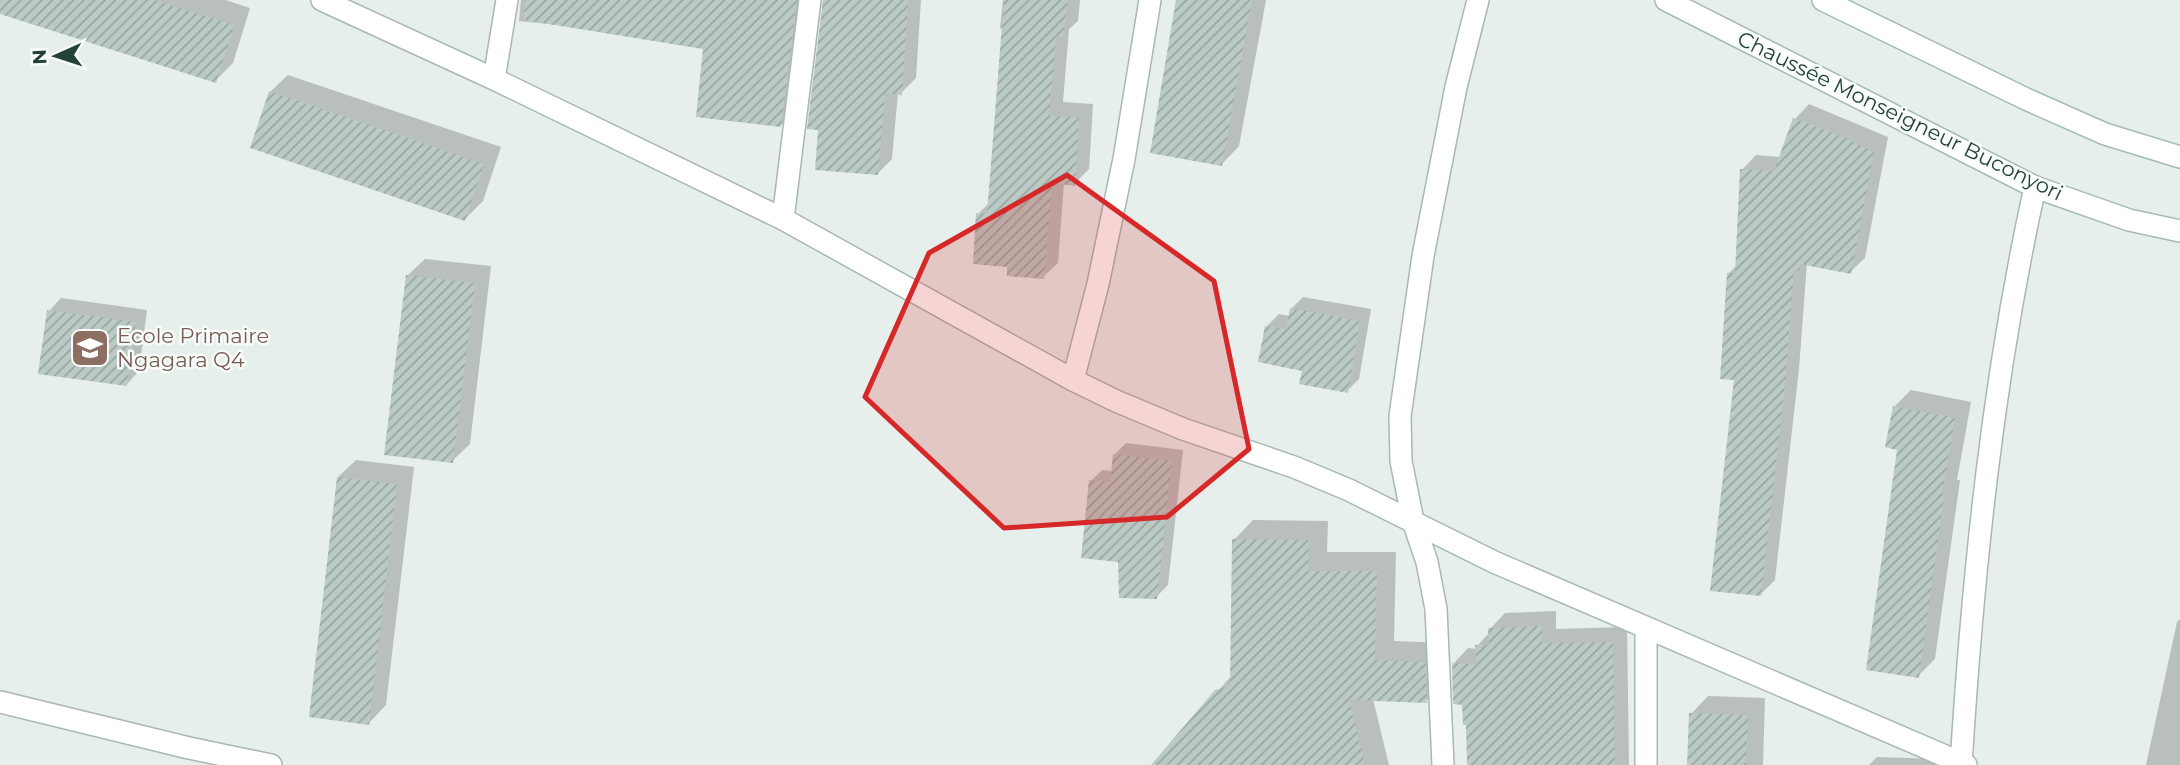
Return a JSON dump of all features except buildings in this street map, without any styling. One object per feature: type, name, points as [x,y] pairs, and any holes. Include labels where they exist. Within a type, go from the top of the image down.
[{"type":"street","points":[[323,0],[494,79],[783,219],[1073,380],[1116,401],[1183,429],[1294,467],[1349,490],[1494,562],[1963,764],[1980,528],[1998,380],[2018,264],[2035,187]]},
{"type":"street","points":[[494,79],[506,0]]},
{"type":"street","points":[[783,219],[810,0]]},
{"type":"street","points":[[1073,380],[1098,284],[1124,159],[1150,0]]},
{"type":"street","points":[[1443,765],[1436,609],[1427,562],[1413,521],[1401,461],[1400,416],[1423,256],[1456,87],[1478,0]]},
{"type":"street","name":"Chaussée Monseigneur Buconyori","points":[[1666,0],[2035,187],[2129,220],[2180,231]]},
{"type":"street","points":[[1824,0],[2037,104],[2105,134],[2180,157]]},
{"type":"street","points":[[1646,628],[1646,765]]},
{"type":"street","points":[[0,702],[189,756],[271,765]]},
{"type":"highlighted area","points":[[1067,175],[1214,281],[1249,449],[1167,517],[1004,528],[865,397],[929,253]]},
{"type":"place","name":"Ecole Primaire Ngagara Q4","points":[[90,348]]}]
